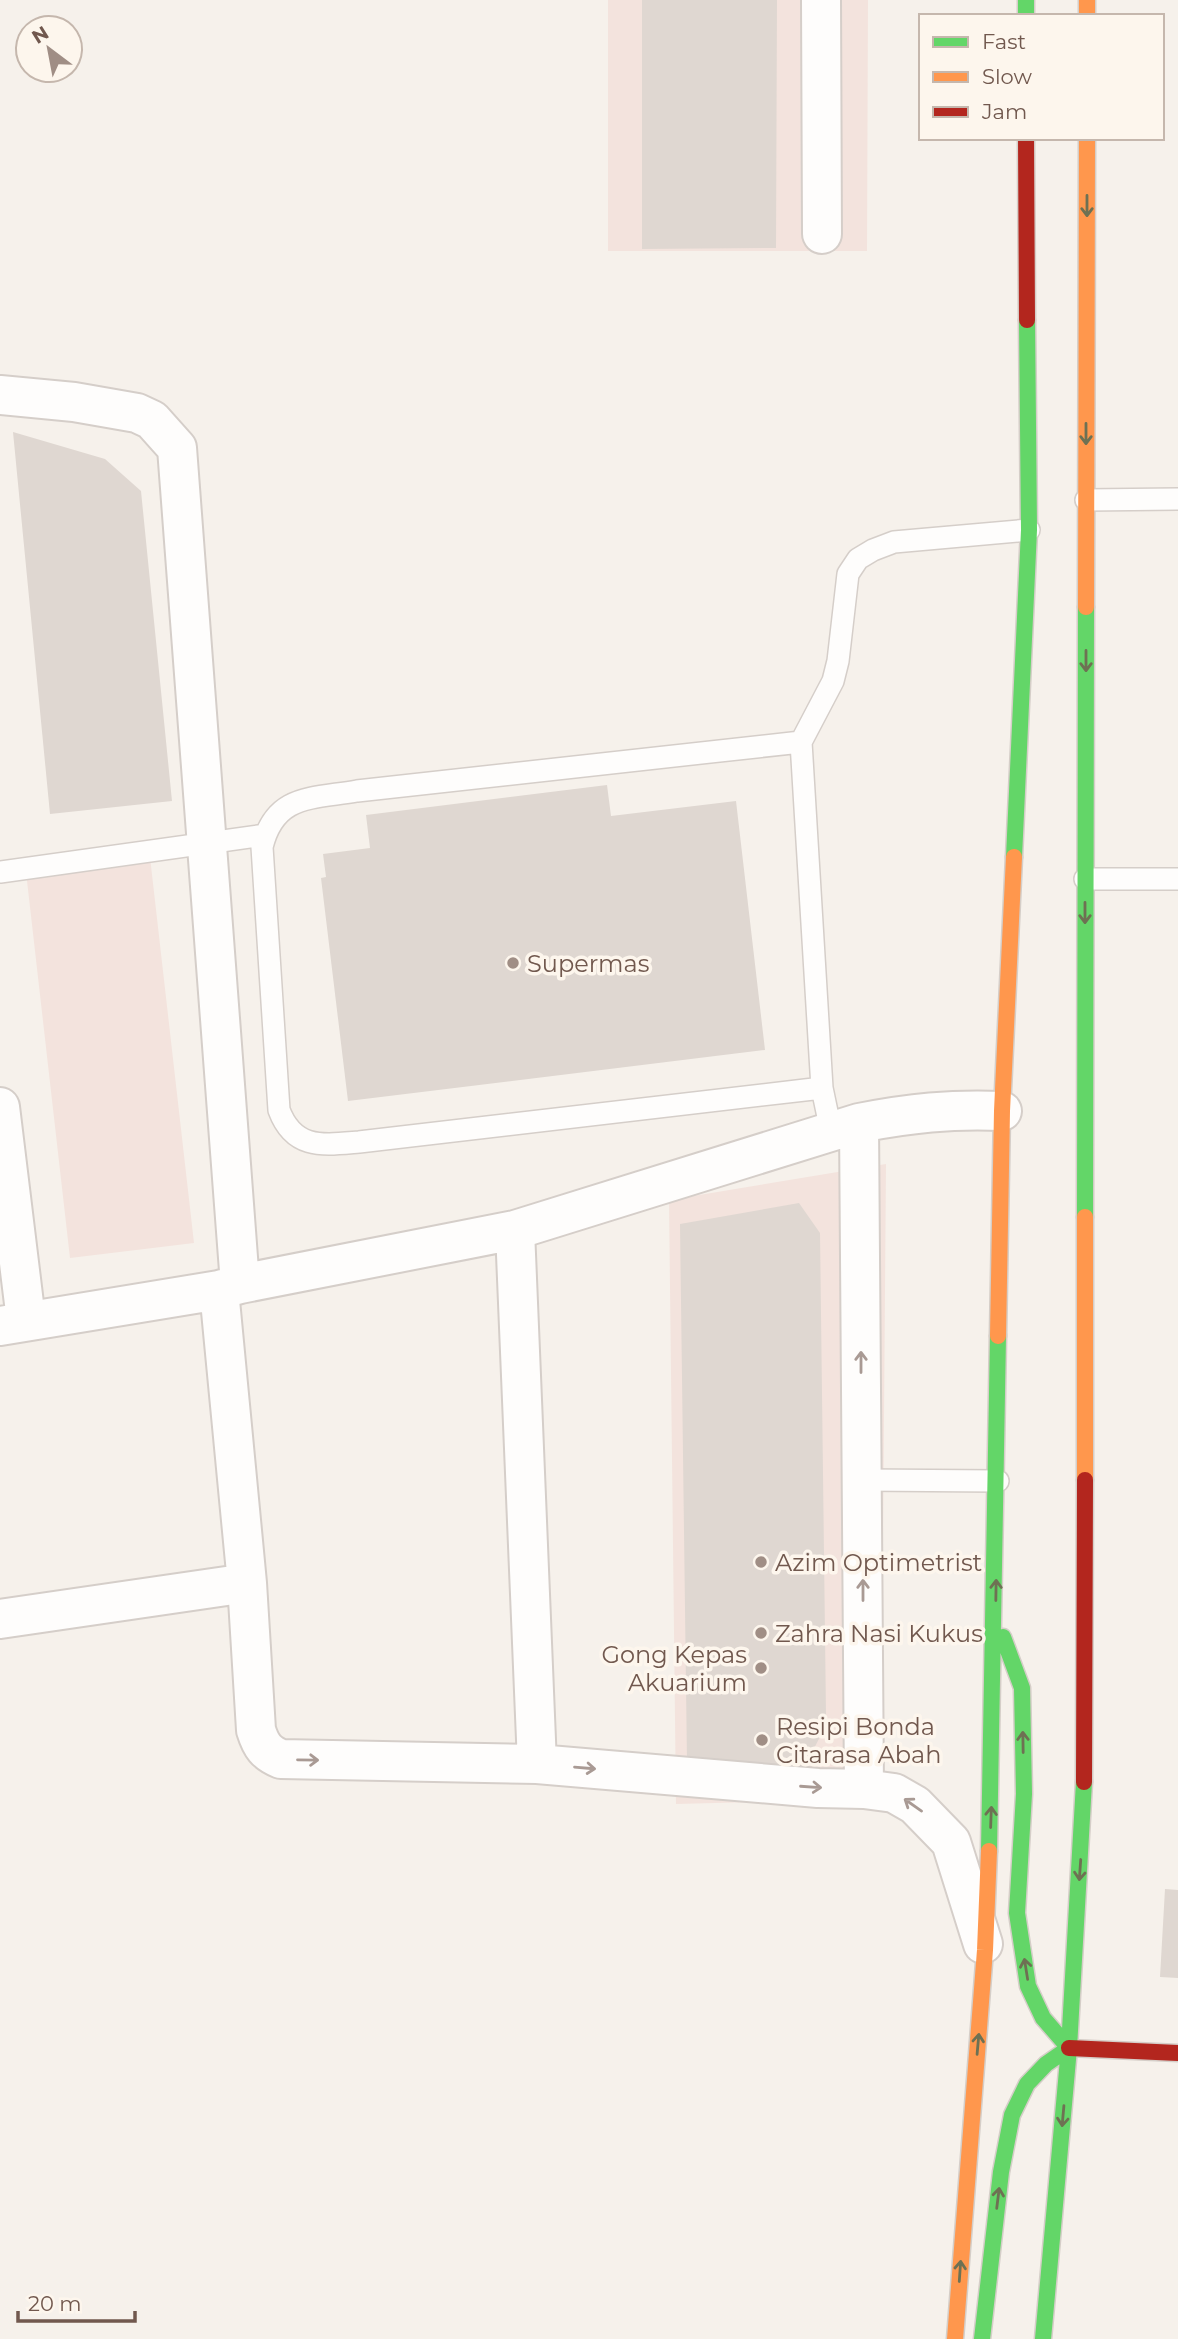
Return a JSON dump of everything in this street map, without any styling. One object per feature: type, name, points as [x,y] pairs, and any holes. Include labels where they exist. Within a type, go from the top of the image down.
[{"type":"main road","points":[[955,2339],[985,1950],[991,1815],[1002,1111],[1029,530],[1026,140]]},
{"type":"main road","points":[[1043,2339],[1069,2048],[1084,1802],[1087,140]]},
{"type":"main road","points":[[996,1617],[1022,1688],[1024,1794],[1017,1913],[1028,1986],[1043,2018],[1069,2048]]},
{"type":"main road","points":[[982,2339],[1001,2172],[1012,2115],[1027,2084],[1046,2064],[1069,2048],[1178,2053]]},
{"type":"street","points":[[821,0],[822,234]]},
{"type":"street","points":[[0,395],[74,402],[137,413],[152,421],[177,448],[207,843],[247,1583],[256,1730],[260,1744],[269,1755],[281,1759],[537,1764],[894,1793],[915,1805],[951,1842],[985,1950]]},
{"type":"street","points":[[0,1107],[13,1323],[230,1287],[515,1230],[845,1127],[908,1113],[958,1109],[1002,1111]]},
{"type":"street","points":[[845,1127],[862,1480],[864,1789]]},
{"type":"street","points":[[515,1230],[537,1764]]},
{"type":"street","points":[[0,1619],[247,1583]]},
{"type":"lane","points":[[1086,500],[1178,499]]},
{"type":"lane","points":[[845,1127],[822,1088],[801,741],[833,681],[838,661],[848,574],[858,559],[894,542],[1029,530]]},
{"type":"lane","points":[[801,741],[357,791],[295,802],[281,810],[270,823],[262,848],[279,1110],[290,1130],[302,1139],[321,1145],[359,1142],[822,1088]]},
{"type":"lane","points":[[0,873],[265,835]]},
{"type":"lane","points":[[1085,879],[1178,879]]},
{"type":"lane","points":[[862,1480],[998,1481]]},
{"type":"shaded area","points":[[608,0],[868,0],[867,251],[608,251]]},
{"type":"shaded area","points":[[150,857],[194,1243],[70,1258],[26,872]]},
{"type":"shaded area","points":[[886,1164],[881,1799],[676,1804],[669,1200]]},
{"type":"building","points":[[642,0],[777,0],[776,248],[642,249]]},
{"type":"building","points":[[13,432],[105,459],[141,491],[172,801],[50,814]]},
{"type":"building","points":[[607,785],[611,816],[736,801],[765,1050],[348,1101],[321,878],[326,877],[323,854],[370,848],[366,815]]},
{"type":"building","points":[[799,1203],[820,1233],[826,1715],[824,1729],[804,1768],[687,1762],[680,1224]]},
{"type":"building","points":[[1165,1889],[1178,1890],[1178,1978],[1160,1977]]},
{"type":"traffic: fast","points":[[1026,0],[1026,14]]},
{"type":"traffic: fast","points":[[1014,857],[1029,530],[1027,320]]},
{"type":"traffic: fast","points":[[1085,1217],[1086,607]]},
{"type":"traffic: fast","points":[[989,1851],[998,1336]]},
{"type":"traffic: fast","points":[[1003,1637],[1022,1688],[1024,1794],[1017,1913],[1028,1986],[1043,2018],[1069,2048]]},
{"type":"traffic: fast","points":[[1043,2339],[1069,2048],[1084,1782]]},
{"type":"traffic: fast","points":[[982,2339],[1001,2172],[1012,2115],[1027,2084],[1046,2064],[1069,2048]]},
{"type":"traffic: slow","points":[[1087,0],[1087,14]]},
{"type":"traffic: slow","points":[[1086,607],[1087,140]]},
{"type":"traffic: slow","points":[[998,1336],[1002,1111],[1014,857]]},
{"type":"traffic: slow","points":[[1085,1217],[1085,1480]]},
{"type":"traffic: slow","points":[[955,2339],[985,1950],[989,1851]]},
{"type":"traffic: jam","points":[[1026,140],[1027,320]]},
{"type":"traffic: jam","points":[[1084,1782],[1085,1480]]},
{"type":"traffic: jam","points":[[1069,2048],[1178,2053]]},
{"type":"place","name":"Supermas","points":[[513,963]]},
{"type":"place","name":"Azim Optimetrist","points":[[761,1562]]},
{"type":"place","name":"Zahra Nasi Kukus","points":[[761,1633]]},
{"type":"place","name":"Gong Kepas Akuarium","points":[[761,1668]]},
{"type":"place","name":"Resipi Bonda Citarasa Abah","points":[[762,1740]]}]
